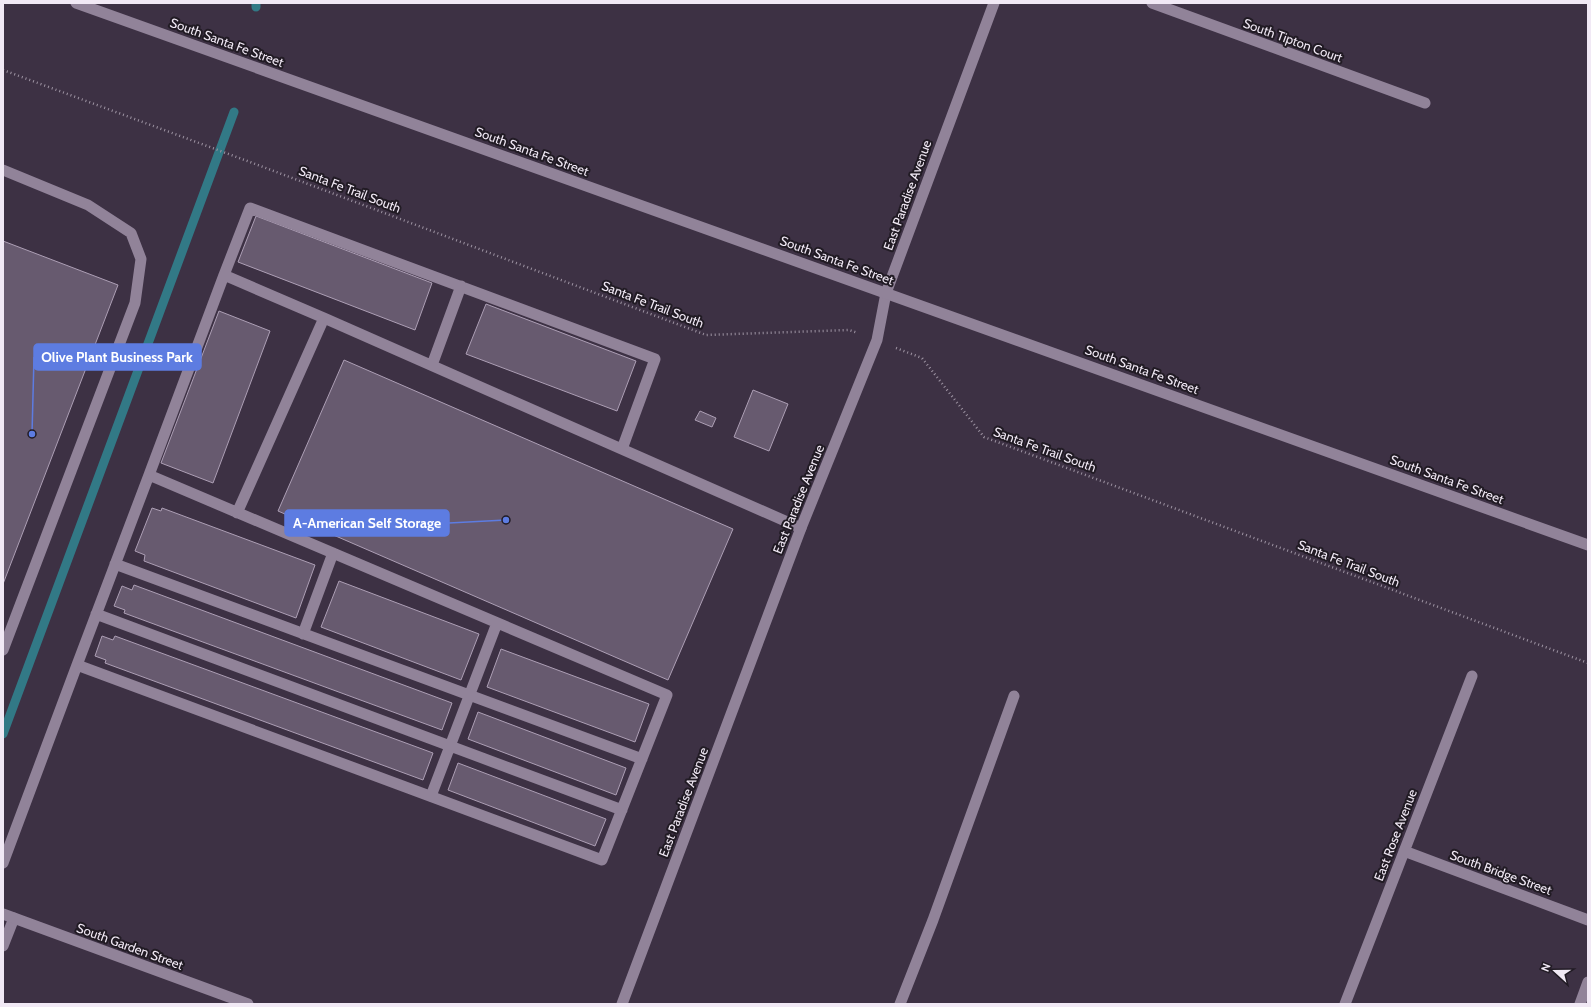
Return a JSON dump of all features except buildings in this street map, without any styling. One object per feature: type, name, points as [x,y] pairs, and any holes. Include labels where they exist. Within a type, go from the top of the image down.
[{"type":"street","name":"South Santa Fe Street","points":[[76,3],[886,292],[1588,545]]},
{"type":"street","name":"East Paradise Avenue","points":[[622,1004],[801,528],[877,340],[886,292],[994,3]]},
{"type":"street","name":"South Tipton Court","points":[[1152,3],[1425,104]]},
{"type":"street","points":[[3,170],[88,205],[116,222],[131,233],[141,259],[135,304],[3,650]]},
{"type":"street","points":[[3,863],[250,208],[655,359],[622,449]]},
{"type":"street","points":[[224,275],[801,528]]},
{"type":"street","points":[[432,365],[461,286]]},
{"type":"street","points":[[237,512],[324,318]]},
{"type":"street","points":[[77,665],[602,860],[667,695],[149,475]]},
{"type":"street","points":[[302,634],[334,553]]},
{"type":"street","points":[[115,564],[642,759]]},
{"type":"street","points":[[96,614],[622,810]]},
{"type":"street","points":[[431,796],[497,623]]},
{"type":"street","name":"East Rose Avenue","points":[[1345,1004],[1472,676]]},
{"type":"street","points":[[900,1004],[933,920],[1014,696]]},
{"type":"street","name":"South Bridge Street","points":[[1404,851],[1588,920]]},
{"type":"street","name":"South Garden Street","points":[[3,914],[248,1004]]},
{"type":"street","points":[[3,946],[14,918]]},
{"type":"street","points":[[1580,1004],[1588,982]]},
{"type":"path","name":"Santa Fe Trail South","points":[[3,70],[706,335],[849,330],[877,340],[922,358],[984,437],[1588,663]]},
{"type":"waterway","points":[[3,734],[234,112]]},
{"type":"place","name":"Olive Plant Business Park","points":[[32,434]]},
{"type":"place","name":"A-American Self Storage","points":[[506,520]]}]
